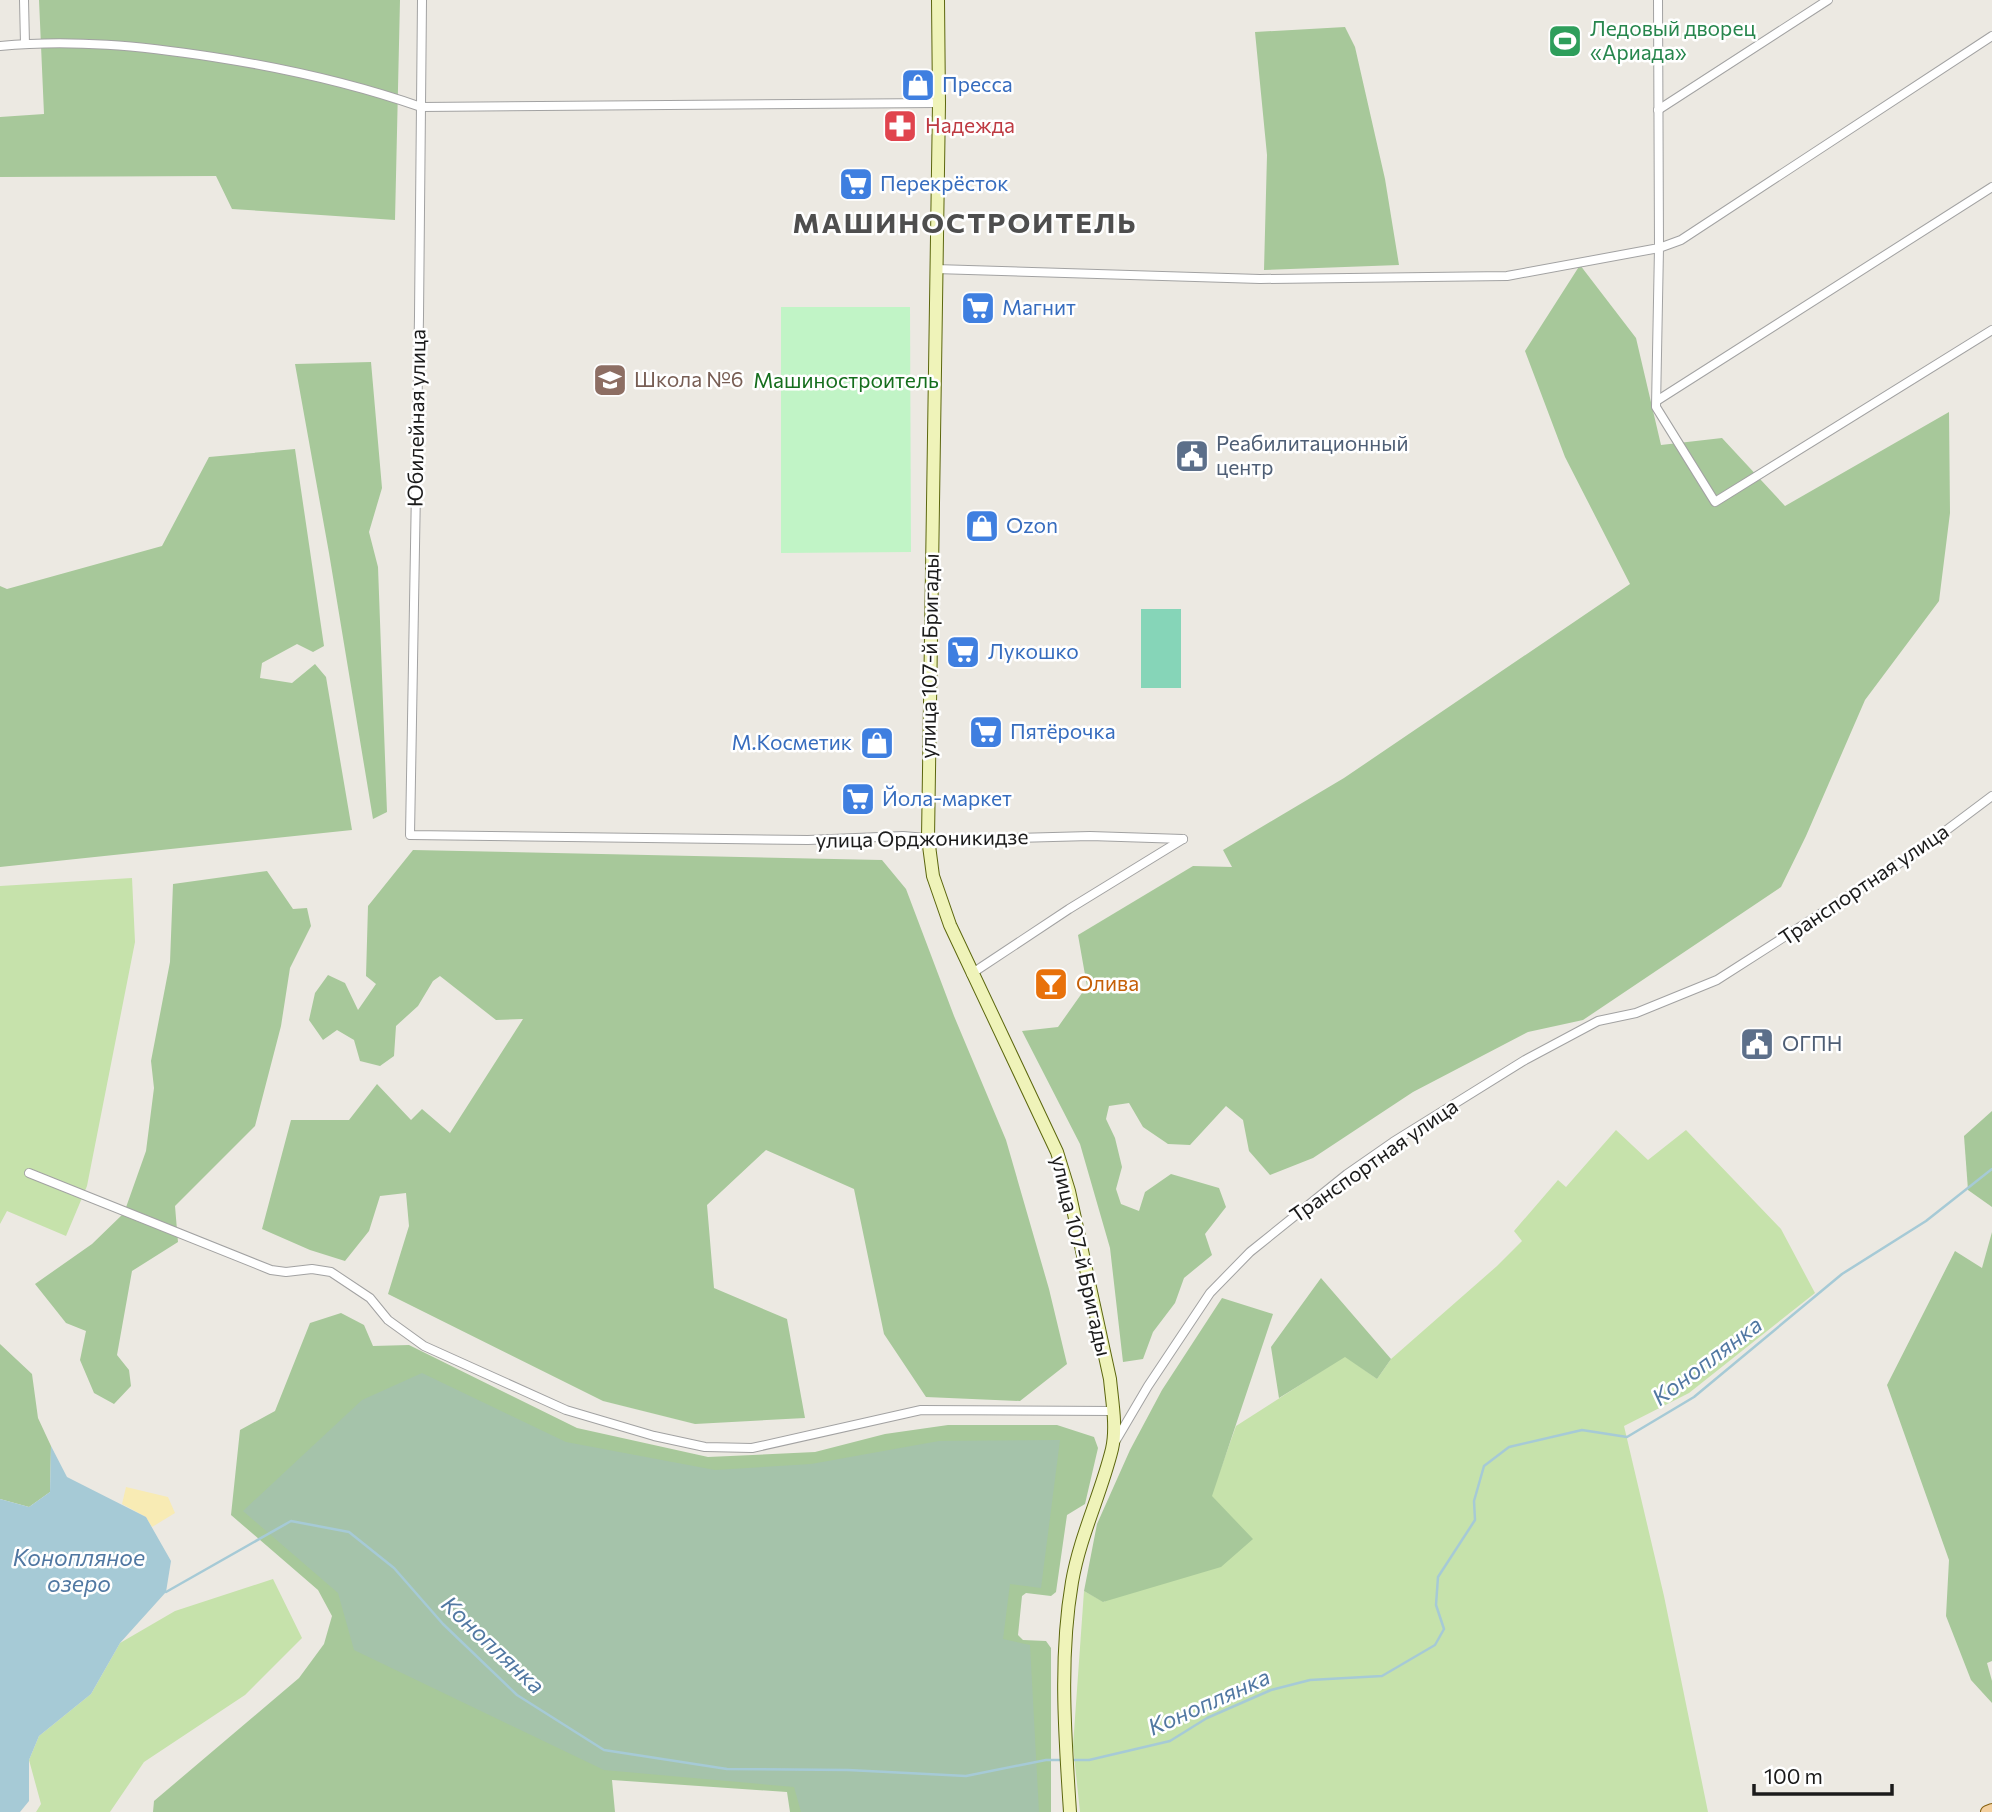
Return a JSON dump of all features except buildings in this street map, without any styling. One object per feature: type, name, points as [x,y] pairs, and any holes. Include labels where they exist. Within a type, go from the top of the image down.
[{"type":"main road","name":"улица 107-й Бригады","points":[[938,0],[939,103],[928,838],[933,876],[941,903],[971,974],[1057,1152],[1072,1204],[1110,1379],[1112,1447]]},
{"type":"main road","name":"Транспортная улица","points":[[1070,1812],[1065,1745],[1066,1627],[1080,1545],[1112,1447]]},
{"type":"main road","points":[[1987,1812],[1992,1810]]},
{"type":"street","points":[[24,0],[25,44]]},
{"type":"street","name":"Юбилейная улица","points":[[410,835],[422,0]]},
{"type":"street","points":[[1658,0],[1659,248],[1656,407],[1716,502],[1992,330]]},
{"type":"street","points":[[1658,110],[1828,0]]},
{"type":"street","points":[[935,269],[1260,279],[1507,276],[1659,248],[1681,240],[1992,36]]},
{"type":"street","points":[[0,46],[128,45],[312,74],[367,88],[421,107],[939,103]]},
{"type":"street","points":[[1658,400],[1992,187]]},
{"type":"street","name":"Транспортная улица","points":[[1112,1447],[1148,1386],[1210,1293],[1250,1252],[1347,1174],[1393,1142],[1525,1060],[1598,1021],[1636,1013],[1717,981],[1920,850],[1992,796]]},
{"type":"street","name":"улица Орджоникидзе","points":[[410,835],[799,840],[903,836],[950,841],[1090,836],[1183,839],[1069,909],[971,974]]},
{"type":"street","points":[[29,1173],[271,1270],[286,1272],[312,1269],[331,1272],[370,1298],[388,1320],[424,1346],[566,1410],[653,1436],[705,1447],[752,1448],[921,1410],[1113,1411]]},
{"type":"green space","points":[[39,0],[400,0],[395,220],[232,209],[216,176],[0,177],[0,117],[44,114]]},
{"type":"green space","points":[[1345,27],[1355,47],[1385,179],[1399,265],[1264,270],[1267,155],[1255,32]]},
{"type":"green space","points":[[1580,265],[1636,338],[1661,445],[1722,438],[1785,506],[1949,412],[1950,513],[1939,601],[1865,700],[1781,887],[1583,1020],[1528,1032],[1413,1092],[1313,1158],[1270,1175],[1249,1151],[1243,1120],[1226,1106],[1190,1145],[1168,1144],[1143,1127],[1129,1103],[1109,1106],[1106,1119],[1115,1138],[1122,1167],[1116,1189],[1121,1204],[1139,1211],[1145,1192],[1171,1174],[1219,1188],[1226,1207],[1205,1234],[1212,1255],[1184,1278],[1175,1303],[1153,1332],[1143,1359],[1123,1362],[1110,1248],[1080,1144],[1022,1031],[1058,1027],[1087,986],[1078,935],[1193,866],[1232,867],[1223,850],[1344,778],[1630,584],[1565,457],[1525,351]]},
{"type":"green space","name":"Машиностроитель","points":[[781,307],[910,307],[911,552],[781,553]]},
{"type":"green space","points":[[371,362],[382,488],[369,532],[378,567],[387,812],[373,819],[295,364]]},
{"type":"green space","points":[[295,449],[324,646],[313,652],[297,644],[262,663],[260,678],[292,683],[315,664],[326,677],[352,830],[0,867],[0,586],[7,589],[162,546],[209,457]]},
{"type":"green space","points":[[1141,609],[1181,609],[1181,688],[1141,688]]},
{"type":"green space","points":[[413,850],[882,860],[906,889],[954,1016],[1006,1140],[1049,1289],[1067,1364],[1020,1401],[926,1397],[884,1334],[854,1189],[766,1150],[707,1205],[714,1288],[787,1319],[805,1418],[695,1424],[603,1401],[388,1294],[409,1226],[406,1193],[380,1196],[369,1231],[345,1261],[310,1250],[262,1229],[291,1120],[349,1120],[377,1084],[411,1120],[422,1109],[450,1133],[523,1019],[496,1020],[440,976],[433,981],[418,1006],[396,1026],[394,1056],[380,1066],[360,1061],[354,1040],[337,1030],[323,1040],[309,1020],[315,993],[328,975],[345,983],[358,1010],[376,984],[366,976],[368,906]]},
{"type":"green space","points":[[267,871],[293,909],[307,908],[311,926],[290,968],[281,1026],[255,1126],[175,1206],[178,1242],[132,1271],[117,1355],[129,1370],[131,1386],[114,1404],[94,1393],[80,1360],[86,1331],[66,1323],[35,1284],[92,1244],[124,1213],[146,1151],[154,1088],[151,1061],[170,962],[173,884]]},
{"type":"green space","points":[[132,878],[135,942],[87,1186],[66,1236],[7,1211],[0,1224],[0,886]]},
{"type":"green space","points":[[1992,1111],[1992,1207],[1968,1190],[1964,1136]]},
{"type":"green space","points":[[1616,1130],[1648,1160],[1686,1130],[1781,1229],[1815,1293],[1689,1393],[1624,1426],[1664,1596],[1708,1812],[1080,1812],[1073,1746],[1084,1591],[1104,1602],[1211,1496],[1236,1426],[1345,1356],[1377,1379],[1391,1359],[1522,1241],[1514,1231],[1558,1180],[1566,1187]]},
{"type":"green space","points":[[1992,1232],[1992,1661],[1987,1663],[1992,1681],[1992,1703],[1971,1680],[1946,1616],[1949,1560],[1887,1385],[1955,1251],[1982,1268]]},
{"type":"green space","points":[[1321,1278],[1391,1359],[1377,1379],[1345,1357],[1279,1398],[1271,1347]]},
{"type":"green space","points":[[1222,1298],[1273,1314],[1212,1496],[1253,1539],[1221,1567],[1103,1602],[1084,1591],[1097,1524],[1130,1450],[1162,1390]]},
{"type":"green space","points":[[341,1313],[364,1325],[373,1346],[409,1345],[577,1428],[708,1457],[815,1452],[885,1434],[948,1425],[1057,1425],[1094,1437],[1098,1448],[1085,1504],[1067,1515],[1056,1592],[1051,1596],[1026,1593],[1022,1596],[1018,1635],[1023,1640],[1046,1641],[1051,1648],[1051,1812],[790,1812],[787,1792],[612,1780],[615,1812],[153,1812],[154,1801],[299,1678],[324,1644],[332,1616],[318,1590],[231,1515],[240,1430],[275,1411],[310,1323]]},
{"type":"green space","points":[[0,1344],[32,1374],[38,1418],[51,1446],[50,1492],[29,1507],[0,1499]]},
{"type":"green space","points":[[422,1373],[566,1442],[715,1470],[811,1464],[939,1441],[1060,1440],[1041,1588],[1010,1584],[1003,1639],[1030,1645],[1039,1812],[801,1812],[794,1787],[604,1770],[354,1650],[338,1593],[243,1511],[362,1400]]},
{"type":"green space","points":[[273,1579],[302,1638],[245,1695],[144,1762],[110,1812],[36,1812],[41,1804],[29,1760],[39,1736],[91,1694],[120,1643],[175,1611]]},
{"type":"sand","points":[[126,1487],[168,1497],[175,1513],[152,1527],[146,1517],[122,1504]]},
{"type":"water","name":"Конопляное озеро","points":[[51,1446],[67,1477],[146,1517],[171,1561],[166,1592],[120,1643],[91,1694],[39,1736],[29,1760],[29,1801],[20,1812],[0,1812],[0,1499],[29,1507],[50,1492]]},
{"type":"waterway","name":"Коноплянка","points":[[1071,1760],[1089,1760],[1170,1741],[1207,1718],[1271,1690],[1310,1680],[1382,1676],[1435,1645],[1444,1629],[1436,1605],[1438,1577],[1475,1520],[1474,1501],[1484,1466],[1509,1447],[1582,1430],[1627,1437],[1694,1397],[1842,1274],[1926,1221],[1992,1169]]},
{"type":"waterway","name":"Коноплянка","points":[[166,1592],[291,1521],[349,1532],[394,1568],[443,1624],[517,1695],[604,1750],[727,1769],[848,1770],[966,1776],[1046,1760],[1061,1760]]},
{"type":"place","name":"Ледовый дворец «Ариада»","points":[[1565,41]]},
{"type":"place","name":"Пресса","points":[[918,85]]},
{"type":"place","name":"Надежда","points":[[900,126]]},
{"type":"place","name":"Перекрёсток","points":[[856,184]]},
{"type":"place","name":"Магнит","points":[[978,308]]},
{"type":"place","name":"Школа №6","points":[[610,380]]},
{"type":"place","name":"Реабилитационный центр","points":[[1192,456]]},
{"type":"place","name":"Ozon","points":[[982,526]]},
{"type":"place","name":"Лукошко","points":[[963,652]]},
{"type":"place","name":"Пятёрочка","points":[[986,732]]},
{"type":"place","name":"М.Косметик","points":[[877,743]]},
{"type":"place","name":"Йола-маркет","points":[[858,799]]},
{"type":"place","name":"Олива","points":[[1051,984]]},
{"type":"place","name":"ОГПН","points":[[1757,1044]]},
{"type":"district","name":"МАШИНОСТРОИТЕЛЬ","points":[[965,223]]}]
